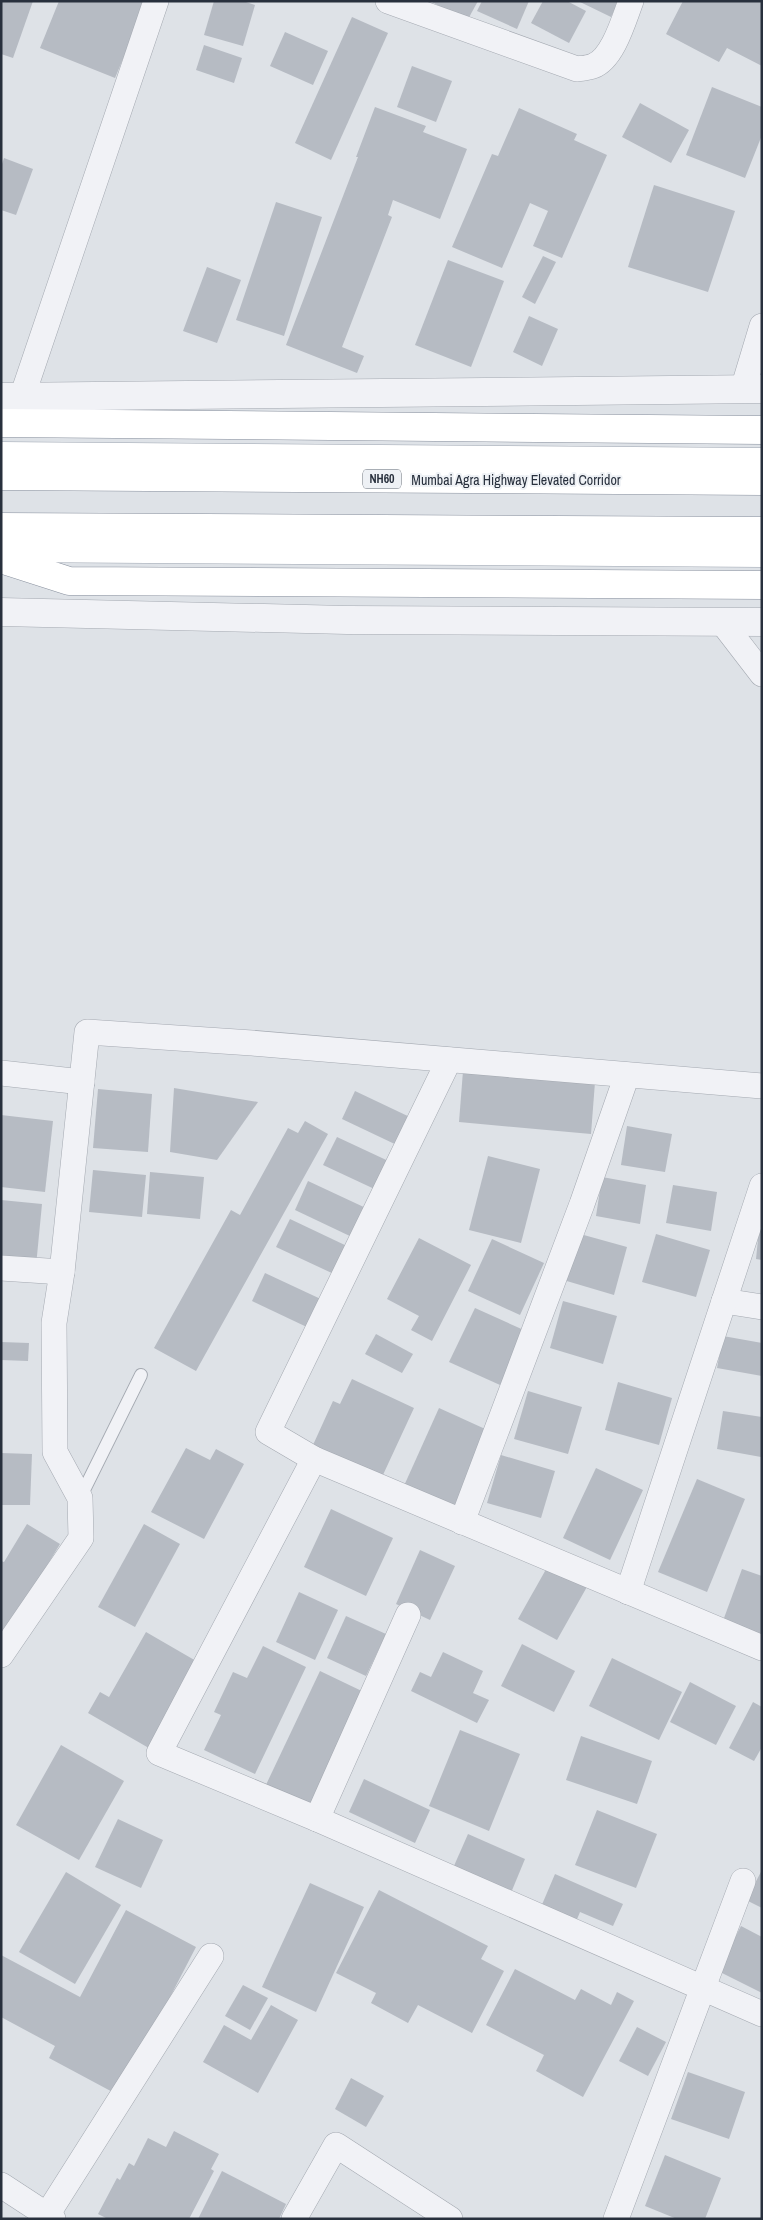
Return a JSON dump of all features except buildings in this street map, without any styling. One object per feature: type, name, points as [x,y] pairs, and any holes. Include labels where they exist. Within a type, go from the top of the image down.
[{"type":"main road","points":[[1,423],[762,430]]},
{"type":"main road","points":[[1,456],[762,462]]},
{"type":"main road","name":"Mumbai Agra Highway Elevated Corridor","points":[[1,476],[762,481]]},
{"type":"main road","points":[[1,527],[762,531]]},
{"type":"main road","points":[[1,548],[762,553]]},
{"type":"main road","points":[[1,559],[69,581],[762,585]]},
{"type":"street","points":[[156,1],[12,397],[752,389],[762,326]]},
{"type":"street","points":[[394,2],[577,68],[595,66],[604,59],[612,48],[631,1]]},
{"type":"street","points":[[1,612],[348,620],[762,622]]},
{"type":"street","points":[[722,622],[762,674]]},
{"type":"street","points":[[1,1655],[81,1538],[80,1498],[55,1452],[54,1323],[62,1272],[87,1032],[252,1043],[762,1086]]},
{"type":"street","points":[[449,1060],[268,1432],[314,1459],[762,1648]]},
{"type":"street","points":[[1,1072],[82,1082]]},
{"type":"street","points":[[462,1522],[582,1204],[627,1075]]},
{"type":"street","points":[[628,1592],[762,1186]]},
{"type":"street","points":[[1,1268],[62,1272]]},
{"type":"street","points":[[724,1301],[762,1307]]},
{"type":"street","points":[[314,1459],[159,1753],[316,1819],[704,1987],[762,2014]]},
{"type":"street","points":[[316,1819],[408,1615]]},
{"type":"street","points":[[616,2219],[743,1881]]},
{"type":"street","points":[[1,2186],[50,2217],[211,1956]]},
{"type":"street","points":[[294,2219],[336,2145],[450,2219]]},
{"type":"lane","points":[[80,1498],[141,1375]]}]
